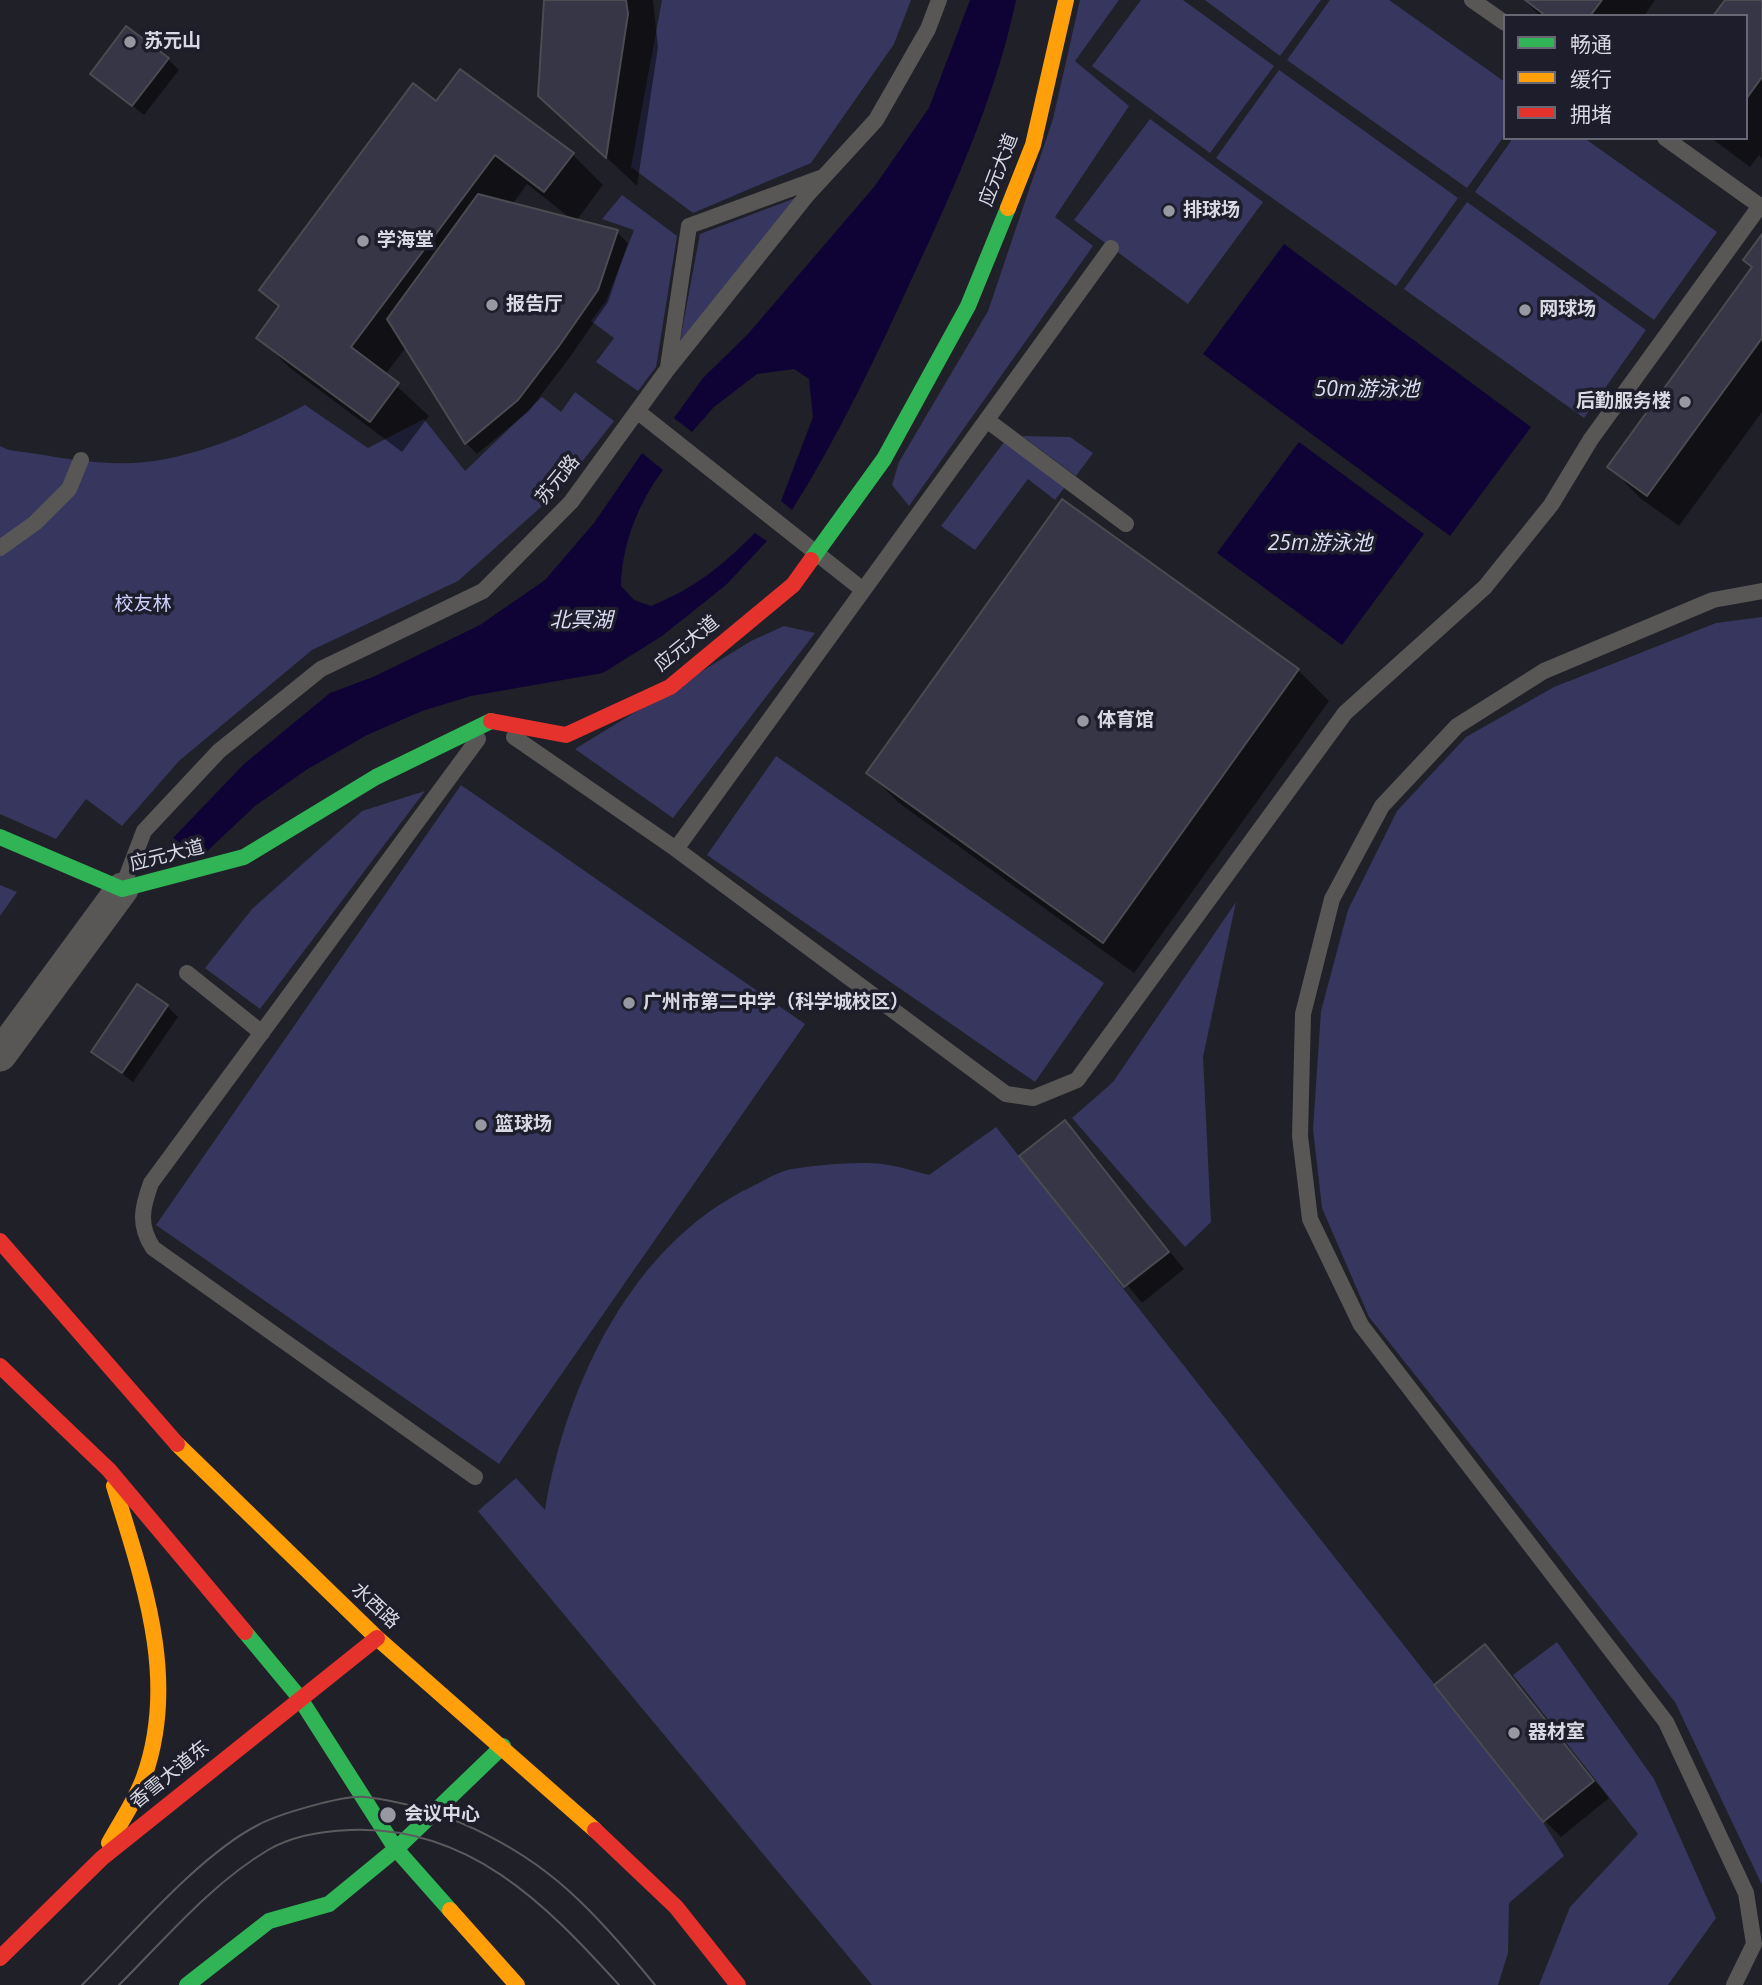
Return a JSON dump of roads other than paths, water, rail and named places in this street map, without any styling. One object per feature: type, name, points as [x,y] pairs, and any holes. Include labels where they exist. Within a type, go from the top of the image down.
[{"type":"main road","name":"应元大道","points":[[0,837],[122,888],[244,857],[376,777],[491,721],[566,735],[670,687],[793,584],[884,459],[968,306],[1033,145],[1066,0]]},
{"type":"main road","name":"水西路","points":[[0,1241],[152,1418],[268,1535],[377,1638],[503,1746],[676,1907],[738,1985]]},
{"type":"main road","points":[[0,1366],[109,1470],[299,1697],[397,1849],[517,1985]]},
{"type":"main road","points":[[102,1858],[144,1776],[155,1733],[161,1671],[154,1619],[109,1470]]},
{"type":"main road","name":"香雪大道东","points":[[0,1958],[102,1858],[299,1697],[377,1638]]},
{"type":"main road","points":[[187,1985],[206,1967],[269,1921],[329,1904],[397,1849],[503,1746]]},
{"type":"street","points":[[0,1055],[122,888]]},
{"type":"lane","name":"苏元路","points":[[122,888],[144,831],[219,751],[321,669],[483,591],[571,502],[667,370],[825,176],[876,120],[928,29],[939,0]]},
{"type":"lane","points":[[1472,0],[1503,22]]},
{"type":"lane","points":[[475,1477],[153,1248],[142,1231],[143,1204],[151,1183],[491,721],[676,849],[1006,1094],[1033,1098],[1077,1080],[1345,713],[1485,587],[1551,505],[1591,439],[1760,206],[1668,140]]},
{"type":"lane","points":[[667,370],[689,226],[825,176]]},
{"type":"lane","points":[[676,849],[1111,248]]},
{"type":"lane","points":[[637,411],[814,554],[863,590]]},
{"type":"lane","points":[[988,421],[1126,524]]},
{"type":"lane","points":[[0,548],[35,523],[69,489],[81,460]]},
{"type":"lane","points":[[1734,1985],[1754,1944],[1746,1893],[1666,1722],[1361,1325],[1310,1219],[1300,1136],[1303,1014],[1332,899],[1382,806],[1457,726],[1544,671],[1713,600],[1762,591]]},
{"type":"lane","points":[[187,973],[262,1033]]},
{"type":"water","points":[[970,0],[1016,0],[1008,36],[986,106],[944,208],[886,334],[842,424],[792,510],[781,501],[813,417],[809,379],[794,369],[757,374],[714,407],[692,432],[674,418],[703,378],[748,334],[874,187],[929,108]]},
{"type":"water","name":"50m游泳池","points":[[1284,244],[1531,427],[1450,536],[1203,354]]},
{"type":"water","name":"25m游泳池","points":[[1299,442],[1424,534],[1342,645],[1217,553]]},
{"type":"water","name":"北冥湖","points":[[642,453],[663,470],[633,525],[624,555],[621,586],[634,600],[651,606],[681,592],[707,575],[755,533],[767,541],[726,585],[662,636],[603,673],[471,696],[422,711],[367,735],[306,770],[255,806],[201,857],[173,838],[244,764],[330,693],[373,677],[480,625],[545,580],[594,523]]},
{"type":"tram line","points":[[82,1985],[189,1876],[235,1839],[258,1825],[295,1811],[355,1797],[392,1801],[447,1817],[500,1842],[524,1857],[548,1873],[581,1902],[655,1985]]},
{"type":"tram line","points":[[119,1985],[208,1895],[247,1864],[277,1845],[297,1838],[350,1830],[392,1832],[431,1841],[467,1855],[501,1875],[532,1899],[562,1925],[619,1985]]},
{"type":"place","name":"苏元山","points":[[130,42]]},
{"type":"place","name":"排球场","points":[[1169,211]]},
{"type":"place","name":"学海堂","points":[[363,241]]},
{"type":"place","name":"报告厅","points":[[492,305]]},
{"type":"place","name":"网球场","points":[[1525,310]]},
{"type":"place","name":"后勤服务楼","points":[[1685,402]]},
{"type":"place","name":"体育馆","points":[[1083,721]]},
{"type":"place","name":"广州市第二中学（科学城校区）","points":[[629,1003]]},
{"type":"place","name":"篮球场","points":[[481,1125]]},
{"type":"place","name":"器材室","points":[[1514,1733]]},
{"type":"place","name":"会议中心","points":[[388,1815]]},
{"type":"park label","name":"校友林","points":[[143,605]]}]
